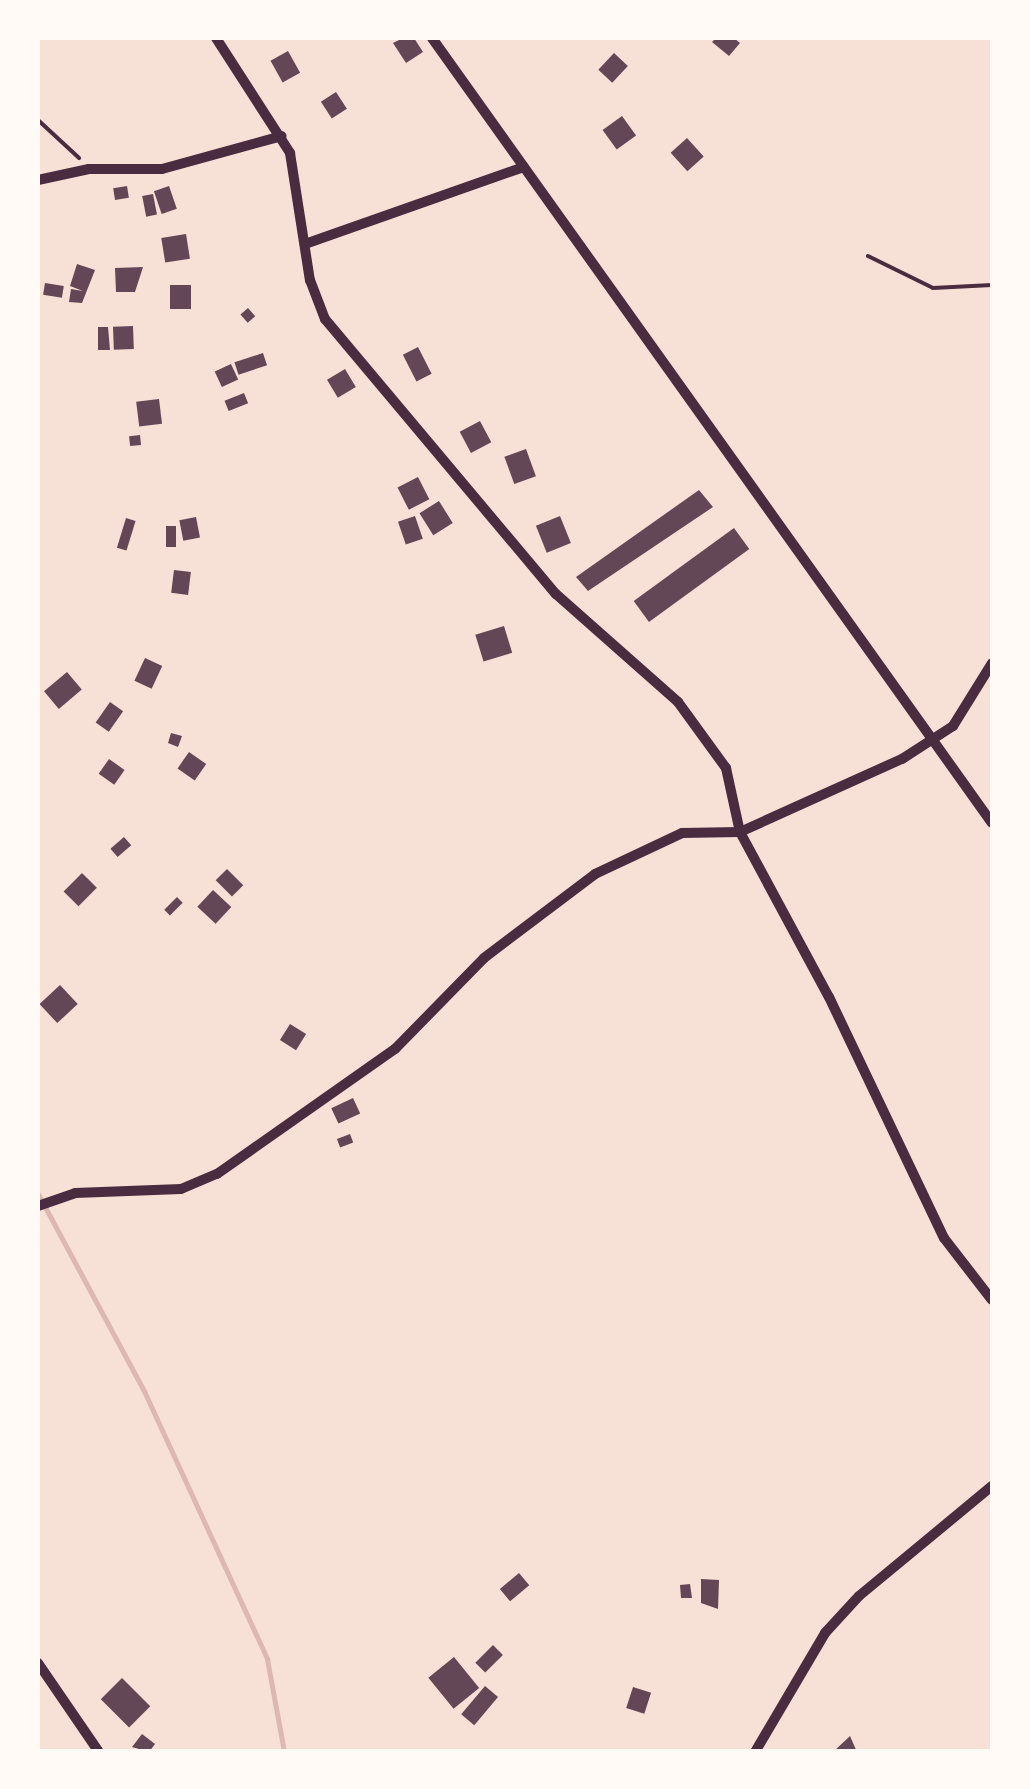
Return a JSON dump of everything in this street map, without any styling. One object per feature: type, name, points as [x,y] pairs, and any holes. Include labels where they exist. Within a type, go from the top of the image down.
[{"type":"street","points":[[216,38],[282,136],[326,319],[556,594],[678,702],[726,768],[740,832],[829,996],[944,1238],[992,1300]]},
{"type":"street","points":[[432,38],[992,823]]},
{"type":"street","points":[[38,180],[89,169],[162,170],[282,136]]},
{"type":"street","points":[[306,244],[524,166]]},
{"type":"street","points":[[38,1206],[75,1193],[181,1189],[217,1174],[396,1049],[484,958],[595,874],[682,833],[740,832],[934,742],[965,712],[992,662]]},
{"type":"street","points":[[756,1752],[825,1633],[858,1596],[992,1486]]},
{"type":"street","points":[[38,1662],[98,1752]]},
{"type":"path","points":[[38,120],[89,169]]},
{"type":"path","points":[[868,256],[934,288],[992,285]]},
{"type":"building","points":[[414,38],[423,52],[406,63],[393,43]]},
{"type":"building","points":[[716,38],[734,38],[740,43],[729,56],[712,42]]},
{"type":"building","points":[[288,51],[300,73],[283,83],[271,61]]},
{"type":"building","points":[[614,53],[628,66],[612,83],[598,70]]},
{"type":"building","points":[[336,92],[347,109],[332,119],[321,102]]},
{"type":"building","points":[[622,116],[636,135],[617,150],[603,130]]},
{"type":"building","points":[[687,138],[704,157],[687,171],[671,153]]},
{"type":"building","points":[[127,186],[129,198],[115,200],[113,188]]},
{"type":"building","points":[[169,186],[177,209],[162,214],[154,191]]},
{"type":"building","points":[[153,194],[157,215],[146,217],[142,196]]},
{"type":"building","points":[[186,234],[190,259],[165,263],[161,238]]},
{"type":"building","points":[[77,264],[95,270],[82,303],[69,302],[71,289],[83,291],[70,286]]},
{"type":"building","points":[[143,267],[135,292],[116,292],[115,268]]},
{"type":"building","points":[[45,283],[64,286],[62,298],[43,295]]},
{"type":"building","points":[[170,285],[191,285],[191,309],[170,309]]},
{"type":"building","points":[[248,308],[255,316],[248,323],[240,315]]},
{"type":"building","points":[[133,326],[134,349],[114,350],[113,327]]},
{"type":"building","points":[[98,327],[108,327],[110,350],[98,350]]},
{"type":"building","points":[[418,347],[432,374],[416,381],[403,355]]},
{"type":"building","points":[[263,353],[267,365],[238,375],[234,362]]},
{"type":"building","points":[[231,364],[238,379],[222,387],[215,372]]},
{"type":"building","points":[[345,369],[356,387],[338,398],[327,380]]},
{"type":"building","points":[[244,393],[248,403],[229,411],[225,401]]},
{"type":"building","points":[[159,399],[162,424],[139,427],[136,402]]},
{"type":"building","points":[[480,421],[491,442],[471,453],[460,432]]},
{"type":"building","points":[[140,435],[141,445],[130,446],[129,436]]},
{"type":"building","points":[[526,449],[536,476],[514,484],[504,457]]},
{"type":"building","points":[[418,477],[429,499],[409,510],[398,487]]},
{"type":"building","points":[[699,490],[713,507],[588,591],[576,577]]},
{"type":"building","points":[[439,501],[453,523],[433,535],[419,513]]},
{"type":"building","points":[[415,516],[423,539],[406,545],[398,522]]},
{"type":"building","points":[[560,516],[571,543],[547,553],[536,526]]},
{"type":"building","points":[[196,517],[200,538],[183,541],[179,520]]},
{"type":"building","points":[[126,518],[136,521],[126,551],[117,548]]},
{"type":"building","points":[[166,526],[176,526],[176,547],[166,547]]},
{"type":"building","points":[[734,528],[749,549],[649,622],[634,601]]},
{"type":"building","points":[[174,570],[191,572],[188,595],[171,593]]},
{"type":"building","points":[[504,626],[512,653],[483,662],[475,635]]},
{"type":"building","points":[[145,658],[162,666],[152,689],[134,681]]},
{"type":"building","points":[[67,672],[82,690],[59,709],[44,691]]},
{"type":"building","points":[[110,702],[123,711],[109,732],[96,722]]},
{"type":"building","points":[[171,733],[182,736],[178,747],[168,743]]},
{"type":"building","points":[[189,752],[206,764],[195,780],[178,768]]},
{"type":"building","points":[[109,759],[125,770],[114,785],[99,774]]},
{"type":"building","points":[[124,837],[131,845],[118,857],[110,849]]},
{"type":"building","points":[[227,869],[243,885],[232,897],[216,880]]},
{"type":"building","points":[[82,873],[97,888],[78,906],[64,891]]},
{"type":"building","points":[[213,890],[231,907],[216,924],[197,907]]},
{"type":"building","points":[[177,897],[183,903],[170,915],[164,910]]},
{"type":"building","points":[[60,985],[78,1004],[57,1023],[40,1004]]},
{"type":"building","points":[[290,1024],[306,1034],[296,1050],[280,1040]]},
{"type":"building","points":[[353,1098],[360,1113],[338,1124],[331,1108]]},
{"type":"building","points":[[350,1134],[353,1142],[340,1147],[337,1139]]},
{"type":"building","points":[[519,1573],[529,1585],[510,1601],[500,1589]]},
{"type":"building","points":[[701,1579],[719,1580],[718,1609],[701,1603]]},
{"type":"building","points":[[690,1584],[692,1598],[681,1598],[680,1585]]},
{"type":"building","points":[[493,1645],[503,1655],[485,1673],[475,1663]]},
{"type":"building","points":[[454,1657],[479,1688],[454,1709],[428,1678]]},
{"type":"building","points":[[122,1678],[150,1706],[129,1727],[101,1699]]},
{"type":"building","points":[[485,1686],[498,1697],[474,1725],[461,1714]]},
{"type":"building","points":[[633,1687],[651,1693],[644,1714],[626,1708]]},
{"type":"building","points":[[142,1734],[155,1744],[149,1752],[132,1747]]},
{"type":"building","points":[[850,1736],[857,1752],[833,1752]]},
{"type":"waterway","points":[[38,1194],[144,1391],[267,1659],[284,1752]]}]
